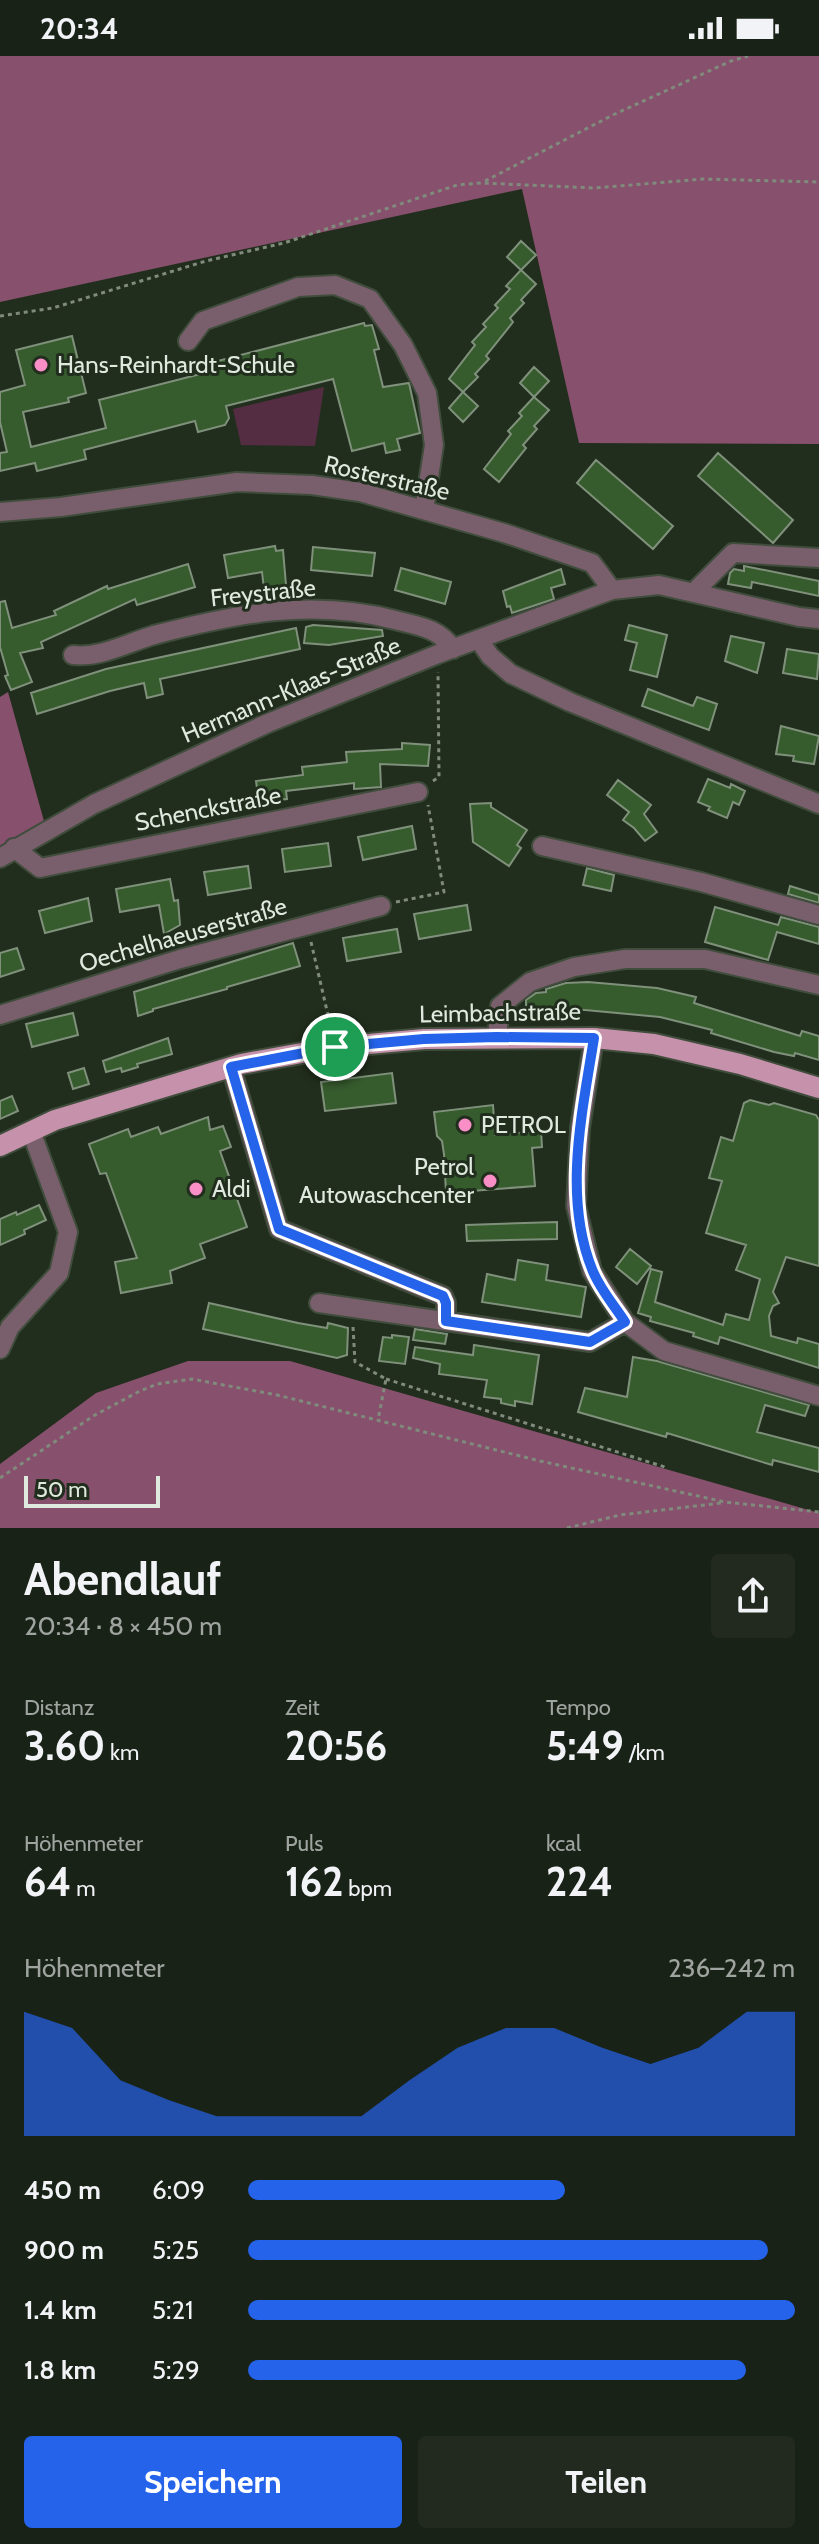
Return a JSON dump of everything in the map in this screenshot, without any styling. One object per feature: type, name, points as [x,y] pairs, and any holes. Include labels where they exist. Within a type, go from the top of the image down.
[{"type":"main road","name":"Leimbachstraße","points":[[0,1146],[55,1120],[231,1067],[335,1047],[424,1039],[594,1038],[654,1044],[740,1064],[819,1088]]},
{"type":"street","points":[[188,341],[203,321],[298,287],[335,285],[370,299],[403,345],[427,393],[434,445],[424,510]]},
{"type":"street","name":"Rosterstraße","points":[[0,512],[61,507],[237,482],[312,485],[348,490],[424,510],[592,563],[612,590]]},
{"type":"street","points":[[695,591],[733,553],[819,558]]},
{"type":"street","points":[[612,590],[659,585],[819,619]]},
{"type":"street","name":"Hermann-Klaas-Straße","points":[[7,853],[94,804],[268,723],[446,651],[612,590]]},
{"type":"street","name":"Freystraße","points":[[73,655],[90,657],[215,620],[308,607],[384,617],[434,630],[446,639],[446,651]]},
{"type":"street","points":[[479,640],[490,656],[511,674],[582,707],[819,804]]},
{"type":"street","name":"Schenckstraße","points":[[7,853],[40,868],[418,792]]},
{"type":"street","points":[[542,846],[701,882],[819,915]]},
{"type":"street","name":"Oechelhaeuserstraße","points":[[0,1015],[180,959],[381,906]]},
{"type":"street","points":[[497,1037],[500,1006],[530,982],[574,967],[625,959],[705,959],[819,985]]},
{"type":"street","points":[[594,1038],[580,1128],[576,1206],[592,1271],[625,1322],[664,1351],[819,1396]]},
{"type":"street","points":[[231,1067],[279,1229],[443,1296],[446,1321]]},
{"type":"street","points":[[0,1349],[10,1327],[59,1273],[68,1232],[31,1131]]},
{"type":"street","points":[[319,1303],[590,1342],[625,1322]]},
{"type":"path","points":[[481,183],[615,114],[748,56]]},
{"type":"path","points":[[0,316],[53,308],[206,261],[284,243],[457,185],[481,183],[595,188],[703,179],[819,182]]},
{"type":"path","points":[[381,906],[444,892],[428,803],[418,792],[439,777],[446,651]]},
{"type":"path","points":[[307,924],[335,1047]]},
{"type":"path","points":[[352,1307],[355,1362],[386,1379],[668,1468]]},
{"type":"path","points":[[0,1478],[95,1415],[138,1392],[192,1379],[212,1381],[540,1461],[725,1502],[819,1512]]},
{"type":"path","points":[[377,1420],[386,1379]]},
{"type":"path","points":[[567,1528],[620,1515],[725,1502]]},
{"type":"shaded area","points":[[0,56],[819,56],[819,444],[579,443],[522,189],[0,302]]},
{"type":"shaded area","points":[[324,387],[315,446],[241,445],[233,409]]},
{"type":"shaded area","points":[[8,692],[44,821],[0,852],[0,697]]},
{"type":"shaded area","points":[[188,1361],[290,1361],[819,1513],[819,1528],[0,1528],[0,1464],[96,1393]]},
{"type":"building","points":[[521,241],[536,255],[521,270],[507,257]]},
{"type":"building","points":[[521,270],[536,284],[521,300],[524,303],[510,318],[513,322],[486,356],[489,359],[475,374],[478,377],[463,392],[449,379],[475,345],[472,342],[486,327],[483,324],[498,308],[495,305],[510,289],[506,286]]},
{"type":"building","points":[[364,323],[365,326],[372,325],[379,349],[374,350],[383,387],[409,383],[420,433],[397,439],[400,450],[386,453],[384,443],[352,451],[333,379],[226,406],[229,418],[225,425],[198,432],[195,421],[84,450],[86,459],[37,471],[35,463],[0,471],[0,453],[7,452],[0,422],[0,392],[25,385],[16,350],[72,336],[86,393],[68,398],[69,402],[23,412],[31,447],[106,428],[99,400],[216,370],[214,362]]},
{"type":"building","points":[[534,367],[549,381],[534,397],[520,383]]},
{"type":"building","points":[[463,392],[478,406],[463,422],[449,408]]},
{"type":"building","points":[[534,397],[549,410],[534,426],[537,429],[523,445],[526,448],[499,482],[484,469],[511,434],[508,431],[522,416],[519,413]]},
{"type":"building","points":[[718,453],[793,520],[773,543],[698,476]]},
{"type":"building","points":[[596,460],[673,526],[653,549],[577,483]]},
{"type":"building","points":[[275,546],[276,551],[283,550],[286,585],[264,589],[262,572],[228,578],[224,555]]},
{"type":"building","points":[[313,547],[375,553],[372,576],[311,570]]},
{"type":"building","points":[[188,564],[195,587],[137,605],[135,599],[41,642],[43,648],[20,653],[32,682],[11,690],[0,647],[0,602],[5,601],[12,628],[56,615],[54,611],[107,586],[108,589]]},
{"type":"building","points":[[744,566],[819,581],[819,596],[752,582],[751,588],[728,584],[730,573],[734,569],[744,571]]},
{"type":"building","points":[[401,568],[451,582],[445,604],[395,590]]},
{"type":"building","points":[[561,569],[565,584],[551,588],[554,599],[512,613],[510,606],[507,607],[503,591]]},
{"type":"building","points":[[629,625],[667,635],[657,677],[630,670],[637,643],[625,640]]},
{"type":"building","points":[[306,627],[382,630],[383,636],[329,645],[304,643]]},
{"type":"building","points":[[296,628],[300,649],[160,679],[163,694],[147,698],[144,683],[37,714],[31,693],[106,669]]},
{"type":"building","points":[[731,636],[764,643],[757,673],[725,661]]},
{"type":"building","points":[[787,649],[819,654],[817,679],[783,673]]},
{"type":"building","points":[[648,689],[693,706],[697,697],[717,704],[709,730],[642,706]]},
{"type":"building","points":[[781,726],[819,736],[814,764],[793,761],[794,756],[776,754]]},
{"type":"building","points":[[402,743],[430,745],[428,766],[380,764],[381,787],[354,789],[354,783],[286,791],[287,799],[259,802],[256,781],[303,775],[302,767],[347,762],[346,752],[402,749]]},
{"type":"building","points":[[708,779],[745,791],[739,805],[733,802],[727,818],[698,802]]},
{"type":"building","points":[[618,780],[651,805],[644,814],[657,832],[645,841],[623,820],[629,812],[607,795]]},
{"type":"building","points":[[491,803],[491,807],[527,830],[517,845],[521,848],[509,866],[473,842],[470,804]]},
{"type":"building","points":[[412,826],[416,849],[363,860],[358,837]]},
{"type":"building","points":[[328,843],[331,866],[285,872],[282,849]]},
{"type":"building","points":[[248,866],[251,888],[208,895],[204,872]]},
{"type":"building","points":[[587,868],[614,875],[611,891],[583,885]]},
{"type":"building","points":[[170,879],[174,901],[178,900],[180,925],[164,934],[159,905],[120,912],[116,889]]},
{"type":"building","points":[[790,886],[819,895],[819,903],[788,894]]},
{"type":"building","points":[[88,898],[92,921],[45,933],[39,911]]},
{"type":"building","points":[[467,905],[471,930],[419,939],[414,914]]},
{"type":"building","points":[[715,907],[778,925],[781,917],[819,927],[819,944],[777,932],[768,960],[705,942]]},
{"type":"building","points":[[397,929],[401,952],[347,961],[343,938]]},
{"type":"building","points":[[293,943],[300,966],[138,1016],[134,992]]},
{"type":"building","points":[[17,948],[24,969],[0,977],[0,953]]},
{"type":"building","points":[[566,983],[657,988],[696,997],[694,1003],[800,1036],[802,1031],[819,1036],[819,1060],[795,1053],[794,1056],[774,1052],[711,1033],[712,1030],[660,1017],[526,1008],[526,1000],[536,993]]},
{"type":"building","points":[[73,1013],[78,1035],[32,1047],[26,1024]]},
{"type":"building","points":[[168,1038],[172,1054],[137,1064],[138,1067],[122,1072],[121,1068],[106,1072],[103,1061]]},
{"type":"building","points":[[84,1068],[89,1084],[73,1089],[68,1073]]},
{"type":"building","points":[[392,1073],[396,1103],[325,1111],[321,1082]]},
{"type":"building","points":[[12,1096],[18,1111],[0,1119],[0,1101]]},
{"type":"building","points":[[750,1100],[816,1115],[819,1120],[819,1266],[786,1257],[773,1292],[779,1303],[773,1306],[769,1316],[771,1336],[797,1343],[798,1338],[819,1344],[819,1368],[720,1337],[718,1344],[693,1336],[694,1333],[650,1321],[651,1317],[638,1313],[651,1269],[662,1272],[655,1302],[723,1325],[726,1314],[749,1320],[760,1279],[736,1270],[746,1245],[706,1233],[722,1181],[709,1178],[721,1137],[733,1141],[744,1103]]},
{"type":"building","points":[[493,1105],[495,1135],[541,1131],[542,1147],[532,1148],[535,1186],[446,1193],[444,1154],[442,1141],[437,1136],[434,1112]]},
{"type":"building","points":[[208,1117],[210,1130],[223,1126],[231,1147],[220,1151],[247,1227],[200,1244],[205,1258],[170,1271],[172,1283],[121,1293],[115,1262],[137,1258],[106,1173],[100,1174],[89,1144],[128,1129],[131,1137],[158,1127],[161,1134]]},
{"type":"building","points":[[39,1205],[46,1220],[0,1245],[0,1219]]},
{"type":"building","points":[[557,1222],[557,1239],[467,1241],[466,1225]]},
{"type":"building","points":[[630,1249],[651,1266],[637,1284],[616,1267]]},
{"type":"building","points":[[518,1260],[548,1265],[546,1280],[586,1287],[581,1317],[482,1302],[487,1274],[515,1280]]},
{"type":"building","points":[[209,1303],[298,1323],[327,1328],[328,1323],[348,1328],[347,1355],[337,1358],[203,1329]]},
{"type":"building","points":[[415,1329],[447,1334],[445,1344],[413,1340]]},
{"type":"building","points":[[392,1335],[409,1337],[405,1364],[379,1361],[383,1337],[392,1338]]},
{"type":"building","points":[[474,1345],[539,1355],[532,1404],[515,1401],[515,1406],[501,1403],[501,1399],[484,1397],[487,1380],[439,1374],[440,1364],[413,1358],[415,1347],[473,1355]]},
{"type":"building","points":[[633,1357],[657,1361],[809,1405],[805,1416],[765,1405],[757,1432],[819,1448],[819,1472],[773,1460],[772,1465],[667,1433],[666,1437],[578,1412],[585,1388],[627,1397]]},
{"type":"place","name":"Hans-Reinhardt-Schule","points":[[41,365]]},
{"type":"place","name":"PETROL","points":[[465,1125]]},
{"type":"place","name":"Petrol Autowaschcenter","points":[[490,1181]]},
{"type":"place","name":"Aldi","points":[[196,1189]]},
{"type":"route","points":[[594,1038],[580,1128],[576,1206],[592,1271],[625,1322],[590,1342],[446,1321],[443,1296],[279,1229],[231,1067],[335,1047],[424,1039],[594,1038]]}]
